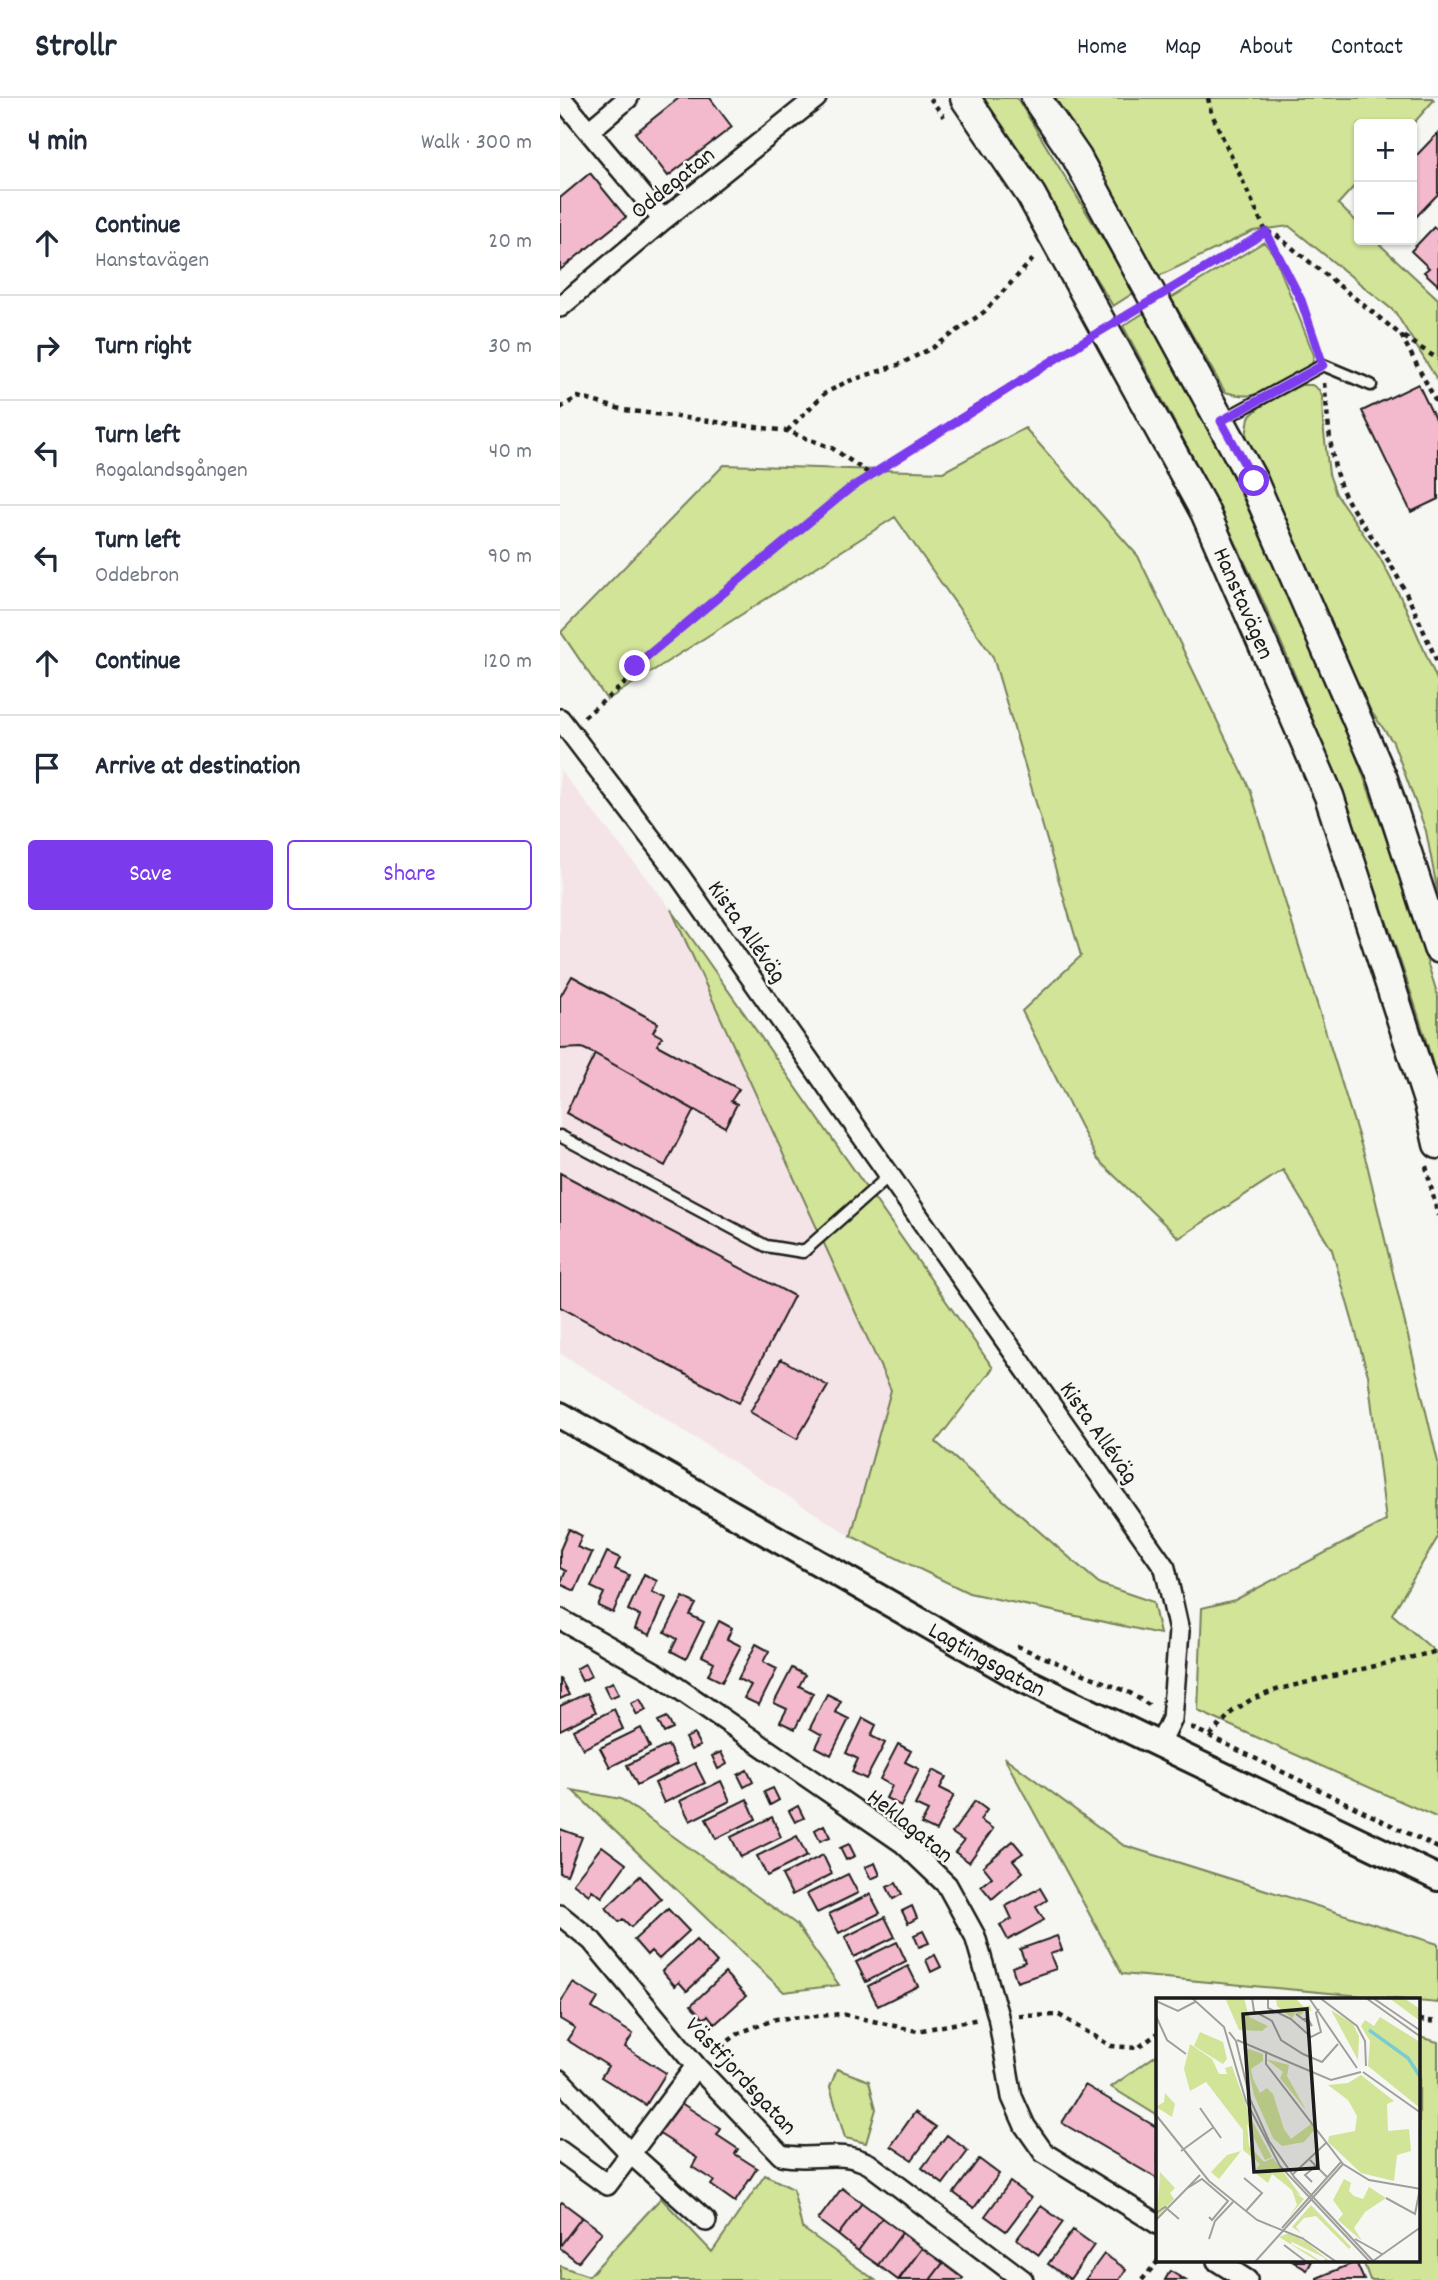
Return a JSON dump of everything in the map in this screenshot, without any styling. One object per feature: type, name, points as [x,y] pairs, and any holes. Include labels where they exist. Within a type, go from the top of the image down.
[{"type":"main road","name":"Hanstavägen","points":[[965,98],[1031,195],[1205,512],[1329,796],[1429,1104],[1430,1149]]},
{"type":"main road","points":[[1036,98],[1077,158],[1254,481],[1383,779],[1438,948]]},
{"type":"street","points":[[561,98],[663,220]]},
{"type":"street","points":[[589,131],[628,98]]},
{"type":"street","name":"Oddegatan","points":[[560,307],[663,220],[816,98]]},
{"type":"street","name":"Kista Alléväg","points":[[564,724],[679,875],[1166,1568],[1179,1631],[1172,1719],[1159,1745]]},
{"type":"street","name":"Lagtingsgatan","points":[[560,1415],[1022,1679],[1435,1875]]},
{"type":"street","name":"Heklagatan","points":[[560,1619],[656,1673],[903,1843],[947,1885],[975,1936],[998,2016],[1012,2097],[1025,2126],[1044,2153],[1156,2223]]},
{"type":"street","name":"Västfjordsgatan","points":[[560,1915],[592,1941],[696,2066],[780,2155],[792,2158],[842,2155],[855,2157],[869,2164],[1023,2280]]},
{"type":"street","points":[[560,2151],[607,2185],[696,2066]]},
{"type":"street","points":[[560,2080],[631,2154],[706,2221]]},
{"type":"street","points":[[1219,2262],[1247,2280]]},
{"type":"lane","points":[[1221,421],[1323,365],[1371,385]]},
{"type":"lane","points":[[560,1136],[766,1246],[803,1252],[890,1175]]},
{"type":"path","points":[[930,98],[945,120]]},
{"type":"path","points":[[1208,98],[1211,112],[1266,232],[1301,300],[1323,365],[1331,442],[1339,481],[1356,514],[1386,558],[1410,601],[1438,664]]},
{"type":"path","points":[[564,724],[629,680],[635,666],[849,489],[992,398],[1266,232],[1276,235],[1401,335],[1438,359]]},
{"type":"path","points":[[787,431],[824,394],[846,382],[898,365],[922,353],[984,312],[1034,258],[1028,248]]},
{"type":"path","points":[[1401,335],[1438,405]]},
{"type":"path","points":[[1083,342],[1090,354]]},
{"type":"path","points":[[560,408],[578,397],[624,410],[787,431],[832,448],[871,475]]},
{"type":"path","points":[[1430,1149],[1438,1216]]},
{"type":"path","points":[[1007,1642],[1130,1693],[1172,1719],[1438,1848]]},
{"type":"path","points":[[1210,1736],[1232,1712],[1252,1699],[1279,1689],[1438,1651]]},
{"type":"path","points":[[696,2066],[739,2033],[776,2019],[842,2014],[917,2031],[998,2016],[1059,2015],[1111,2046],[1138,2048],[1156,2034]]},
{"type":"path","points":[[1420,2020],[1438,2022]]},
{"type":"path","points":[[1142,2280],[1157,2262]]},
{"type":"shaded area","points":[[560,770],[671,909],[891,1390],[851,1536],[560,1353]]},
{"type":"green space","points":[[982,98],[1017,98],[1135,292],[1113,306]]},
{"type":"green space","points":[[1050,98],[1434,100],[1417,119],[1354,119],[1354,186],[1338,204],[1354,219],[1354,245],[1380,245],[1438,299],[1438,381],[1395,312],[1289,226],[1253,231],[1159,276]]},
{"type":"green space","points":[[1264,242],[1274,254],[1314,355],[1312,364],[1275,386],[1252,395],[1238,395],[1225,392],[1171,298]]},
{"type":"green space","points":[[1147,311],[1222,455],[1296,608],[1346,728],[1397,868],[1438,996],[1438,1083],[1409,987],[1362,851],[1284,650],[1219,509],[1123,326]]},
{"type":"green space","points":[[1301,385],[1312,385],[1322,396],[1329,474],[1336,494],[1380,558],[1405,606],[1438,682],[1438,894],[1426,831],[1393,742],[1370,710],[1246,437],[1249,417],[1262,405]]},
{"type":"green space","points":[[1025,428],[1138,556],[1250,789],[1367,1164],[1438,1462],[1438,1537],[1392,1614],[1438,1654],[1438,1818],[1198,1711],[1202,1608],[1235,1600],[1386,1521],[1368,1375],[1332,1250],[1283,1170],[1179,1238],[1097,1159],[1022,1011],[1081,956],[993,657],[895,517],[607,700],[561,632],[724,465],[943,472]]},
{"type":"green space","points":[[671,909],[993,1368],[936,1442],[1100,1584],[1153,1602],[1160,1634],[969,1593],[851,1536],[891,1390]]},
{"type":"green space","points":[[1004,1757],[1123,1845],[1438,1944],[1438,2003],[1420,2001],[1420,1998],[1384,1998],[1122,1974]]},
{"type":"green space","points":[[572,1790],[621,1799],[796,1924],[839,1985],[784,1992]]},
{"type":"green space","points":[[1420,2037],[1438,2042],[1438,2280],[1370,2280],[1363,2262],[1420,2262]]},
{"type":"green space","points":[[1156,2055],[1156,2115],[1111,2087]]},
{"type":"green space","points":[[837,2069],[869,2081],[876,2109],[866,2143],[845,2138],[830,2087]]},
{"type":"green space","points":[[765,2175],[793,2189],[802,2228],[875,2280],[560,2280],[560,2266],[589,2276],[661,2198],[712,2252]]},
{"type":"building","points":[[679,98],[710,98],[732,127],[668,176],[635,133]]},
{"type":"building","points":[[1438,133],[1438,194],[1417,216],[1417,182],[1417,155]]},
{"type":"building","points":[[590,173],[626,217],[560,270],[560,198]]},
{"type":"building","points":[[1434,227],[1438,231],[1438,285],[1424,272],[1429,268],[1411,251]]},
{"type":"building","points":[[1418,384],[1438,425],[1438,499],[1411,512],[1362,411]]},
{"type":"building","points":[[572,976],[658,1023],[653,1032],[662,1037],[657,1045],[739,1089],[731,1101],[737,1104],[725,1127],[595,1054],[582,1048],[560,1049],[560,997]]},
{"type":"building","points":[[595,1054],[694,1110],[665,1166],[566,1113]]},
{"type":"building","points":[[560,1173],[794,1296],[739,1403],[560,1307]]},
{"type":"building","points":[[781,1359],[828,1386],[797,1439],[750,1412]]},
{"type":"building","points":[[569,1529],[582,1536],[577,1547],[592,1553],[575,1591],[560,1584],[566,1571],[560,1568],[560,1550]]},
{"type":"building","points":[[607,1552],[620,1558],[615,1569],[629,1575],[613,1613],[598,1606],[604,1593],[591,1587]]},
{"type":"building","points":[[644,1574],[657,1581],[652,1592],[666,1598],[650,1635],[635,1629],[640,1616],[628,1610]]},
{"type":"building","points":[[683,1597],[696,1604],[690,1615],[704,1622],[686,1659],[671,1651],[677,1639],[665,1632]]},
{"type":"building","points":[[719,1621],[732,1628],[727,1639],[741,1646],[722,1682],[708,1675],[714,1662],[702,1656]]},
{"type":"building","points":[[756,1644],[769,1651],[763,1662],[777,1669],[759,1705],[744,1698],[751,1685],[738,1679]]},
{"type":"building","points":[[585,1664],[591,1676],[582,1681],[576,1669]]},
{"type":"building","points":[[792,1668],[805,1675],[799,1686],[813,1693],[795,1729],[780,1722],[787,1709],[774,1703]]},
{"type":"building","points":[[560,1678],[569,1695],[560,1699]]},
{"type":"building","points":[[613,1682],[619,1694],[610,1698],[604,1686]]},
{"type":"building","points":[[587,1693],[596,1712],[560,1730],[560,1706]]},
{"type":"building","points":[[827,1694],[841,1701],[835,1712],[849,1719],[831,1755],[816,1747],[822,1735],[810,1728]]},
{"type":"building","points":[[640,1699],[646,1710],[637,1715],[631,1703]]},
{"type":"building","points":[[614,1709],[623,1729],[583,1749],[573,1730]]},
{"type":"building","points":[[667,1717],[673,1729],[664,1733],[658,1721]]},
{"type":"building","points":[[863,1718],[876,1725],[871,1736],[885,1743],[866,1779],[852,1772],[858,1759],[846,1753]]},
{"type":"building","points":[[641,1728],[650,1747],[610,1767],[600,1748]]},
{"type":"building","points":[[694,1734],[700,1746],[691,1750],[685,1738]]},
{"type":"building","points":[[898,1744],[911,1751],[905,1762],[919,1769],[901,1806],[886,1798],[892,1786],[880,1779]]},
{"type":"building","points":[[668,1745],[677,1764],[637,1785],[627,1765]]},
{"type":"building","points":[[721,1752],[727,1764],[718,1769],[712,1756]]},
{"type":"building","points":[[695,1763],[705,1783],[664,1803],[655,1783]]},
{"type":"building","points":[[747,1770],[753,1782],[744,1787],[738,1775]]},
{"type":"building","points":[[933,1770],[946,1777],[940,1788],[954,1795],[936,1831],[921,1824],[928,1811],[915,1805]]},
{"type":"building","points":[[721,1781],[730,1801],[690,1821],[680,1801]]},
{"type":"building","points":[[773,1788],[779,1800],[770,1805],[764,1792]]},
{"type":"building","points":[[747,1799],[756,1819],[716,1839],[706,1819]]},
{"type":"building","points":[[975,1801],[987,1810],[980,1820],[993,1829],[969,1862],[955,1852],[964,1841],[952,1833]]},
{"type":"building","points":[[798,1806],[804,1818],[795,1822],[789,1811]]},
{"type":"building","points":[[772,1817],[781,1837],[741,1857],[731,1837]]},
{"type":"building","points":[[824,1825],[830,1837],[820,1841],[815,1830]]},
{"type":"building","points":[[560,1829],[582,1837],[567,1875],[560,1873]]},
{"type":"building","points":[[797,1836],[807,1856],[767,1876],[757,1856]]},
{"type":"building","points":[[1013,1841],[1023,1853],[1013,1860],[1023,1872],[992,1899],[981,1886],[992,1877],[983,1866]]},
{"type":"building","points":[[849,1844],[855,1856],[846,1860],[840,1848]]},
{"type":"building","points":[[602,1846],[626,1864],[602,1897],[592,1890],[589,1895],[573,1883]]},
{"type":"building","points":[[823,1855],[832,1874],[792,1895],[782,1875]]},
{"type":"building","points":[[875,1863],[880,1875],[871,1879],[865,1867]]},
{"type":"building","points":[[848,1874],[858,1893],[817,1913],[807,1894]]},
{"type":"building","points":[[640,1876],[661,1899],[631,1927],[623,1919],[619,1922],[606,1908]]},
{"type":"building","points":[[896,1883],[902,1894],[893,1899],[887,1887]]},
{"type":"building","points":[[1040,1888],[1047,1900],[1036,1907],[1044,1920],[1008,1940],[1000,1925],[1012,1919],[1006,1906]]},
{"type":"building","points":[[870,1894],[880,1913],[839,1933],[829,1914]]},
{"type":"building","points":[[912,1906],[917,1918],[908,1923],[902,1911]]},
{"type":"building","points":[[668,1909],[689,1931],[659,1959],[651,1951],[647,1955],[634,1940]]},
{"type":"building","points":[[885,1917],[895,1937],[854,1957],[845,1937]]},
{"type":"building","points":[[923,1931],[929,1943],[919,1947],[914,1935]]},
{"type":"building","points":[[1057,1936],[1062,1950],[1050,1954],[1056,1969],[1017,1982],[1012,1967],[1025,1962],[1020,1949]]},
{"type":"building","points":[[696,1940],[717,1963],[687,1991],[679,1982],[675,1986],[662,1971]]},
{"type":"building","points":[[897,1942],[906,1961],[866,1982],[856,1962]]},
{"type":"building","points":[[935,1955],[941,1967],[931,1972],[926,1960]]},
{"type":"building","points":[[908,1966],[918,1986],[878,2006],[868,1986]]},
{"type":"building","points":[[725,1973],[746,1996],[715,2024],[708,2015],[704,2019],[691,2005]]},
{"type":"building","points":[[573,1983],[598,1998],[592,2008],[633,2034],[625,2047],[666,2073],[646,2105],[601,2077],[608,2066],[567,2040],[575,2028],[560,2019],[560,2003]]},
{"type":"building","points":[[1085,2085],[1156,2127],[1156,2178],[1062,2123]]},
{"type":"building","points":[[678,2101],[721,2129],[717,2135],[738,2149],[735,2154],[757,2168],[735,2202],[711,2185],[714,2181],[692,2167],[697,2158],[658,2133]]},
{"type":"building","points":[[915,2112],[936,2127],[912,2160],[891,2146]]},
{"type":"building","points":[[947,2135],[968,2151],[943,2184],[922,2168]]},
{"type":"building","points":[[979,2159],[999,2174],[974,2208],[954,2193]]},
{"type":"building","points":[[1010,2182],[1031,2198],[1006,2231],[985,2216]]},
{"type":"building","points":[[842,2188],[862,2203],[838,2235],[818,2220]]},
{"type":"building","points":[[562,2202],[582,2217],[560,2246],[560,2204]]},
{"type":"building","points":[[862,2203],[882,2218],[858,2251],[838,2235]]},
{"type":"building","points":[[1041,2206],[1063,2222],[1039,2255],[1017,2239]]},
{"type":"building","points":[[582,2217],[602,2232],[578,2262],[560,2246]]},
{"type":"building","points":[[882,2218],[902,2233],[878,2265],[858,2251]]},
{"type":"building","points":[[1073,2230],[1094,2245],[1070,2279],[1048,2264]]},
{"type":"building","points":[[902,2233],[922,2248],[898,2280],[878,2265]]},
{"type":"building","points":[[922,2248],[943,2263],[930,2280],[899,2280]]},
{"type":"building","points":[[1104,2254],[1126,2269],[1119,2280],[1085,2280]]},
{"type":"building","points":[[1294,2262],[1311,2262],[1307,2270]]},
{"type":"building","points":[[1356,2262],[1364,2280],[1317,2280],[1317,2278]]},
{"type":"building","points":[[943,2263],[963,2278],[930,2280]]},
{"type":"building","points":[[1170,2271],[1185,2280],[1165,2280]]},
{"type":"route","points":[[635,666],[849,489],[1084,341],[1266,232],[1301,300],[1323,365],[1221,421],[1254,481]]}]
